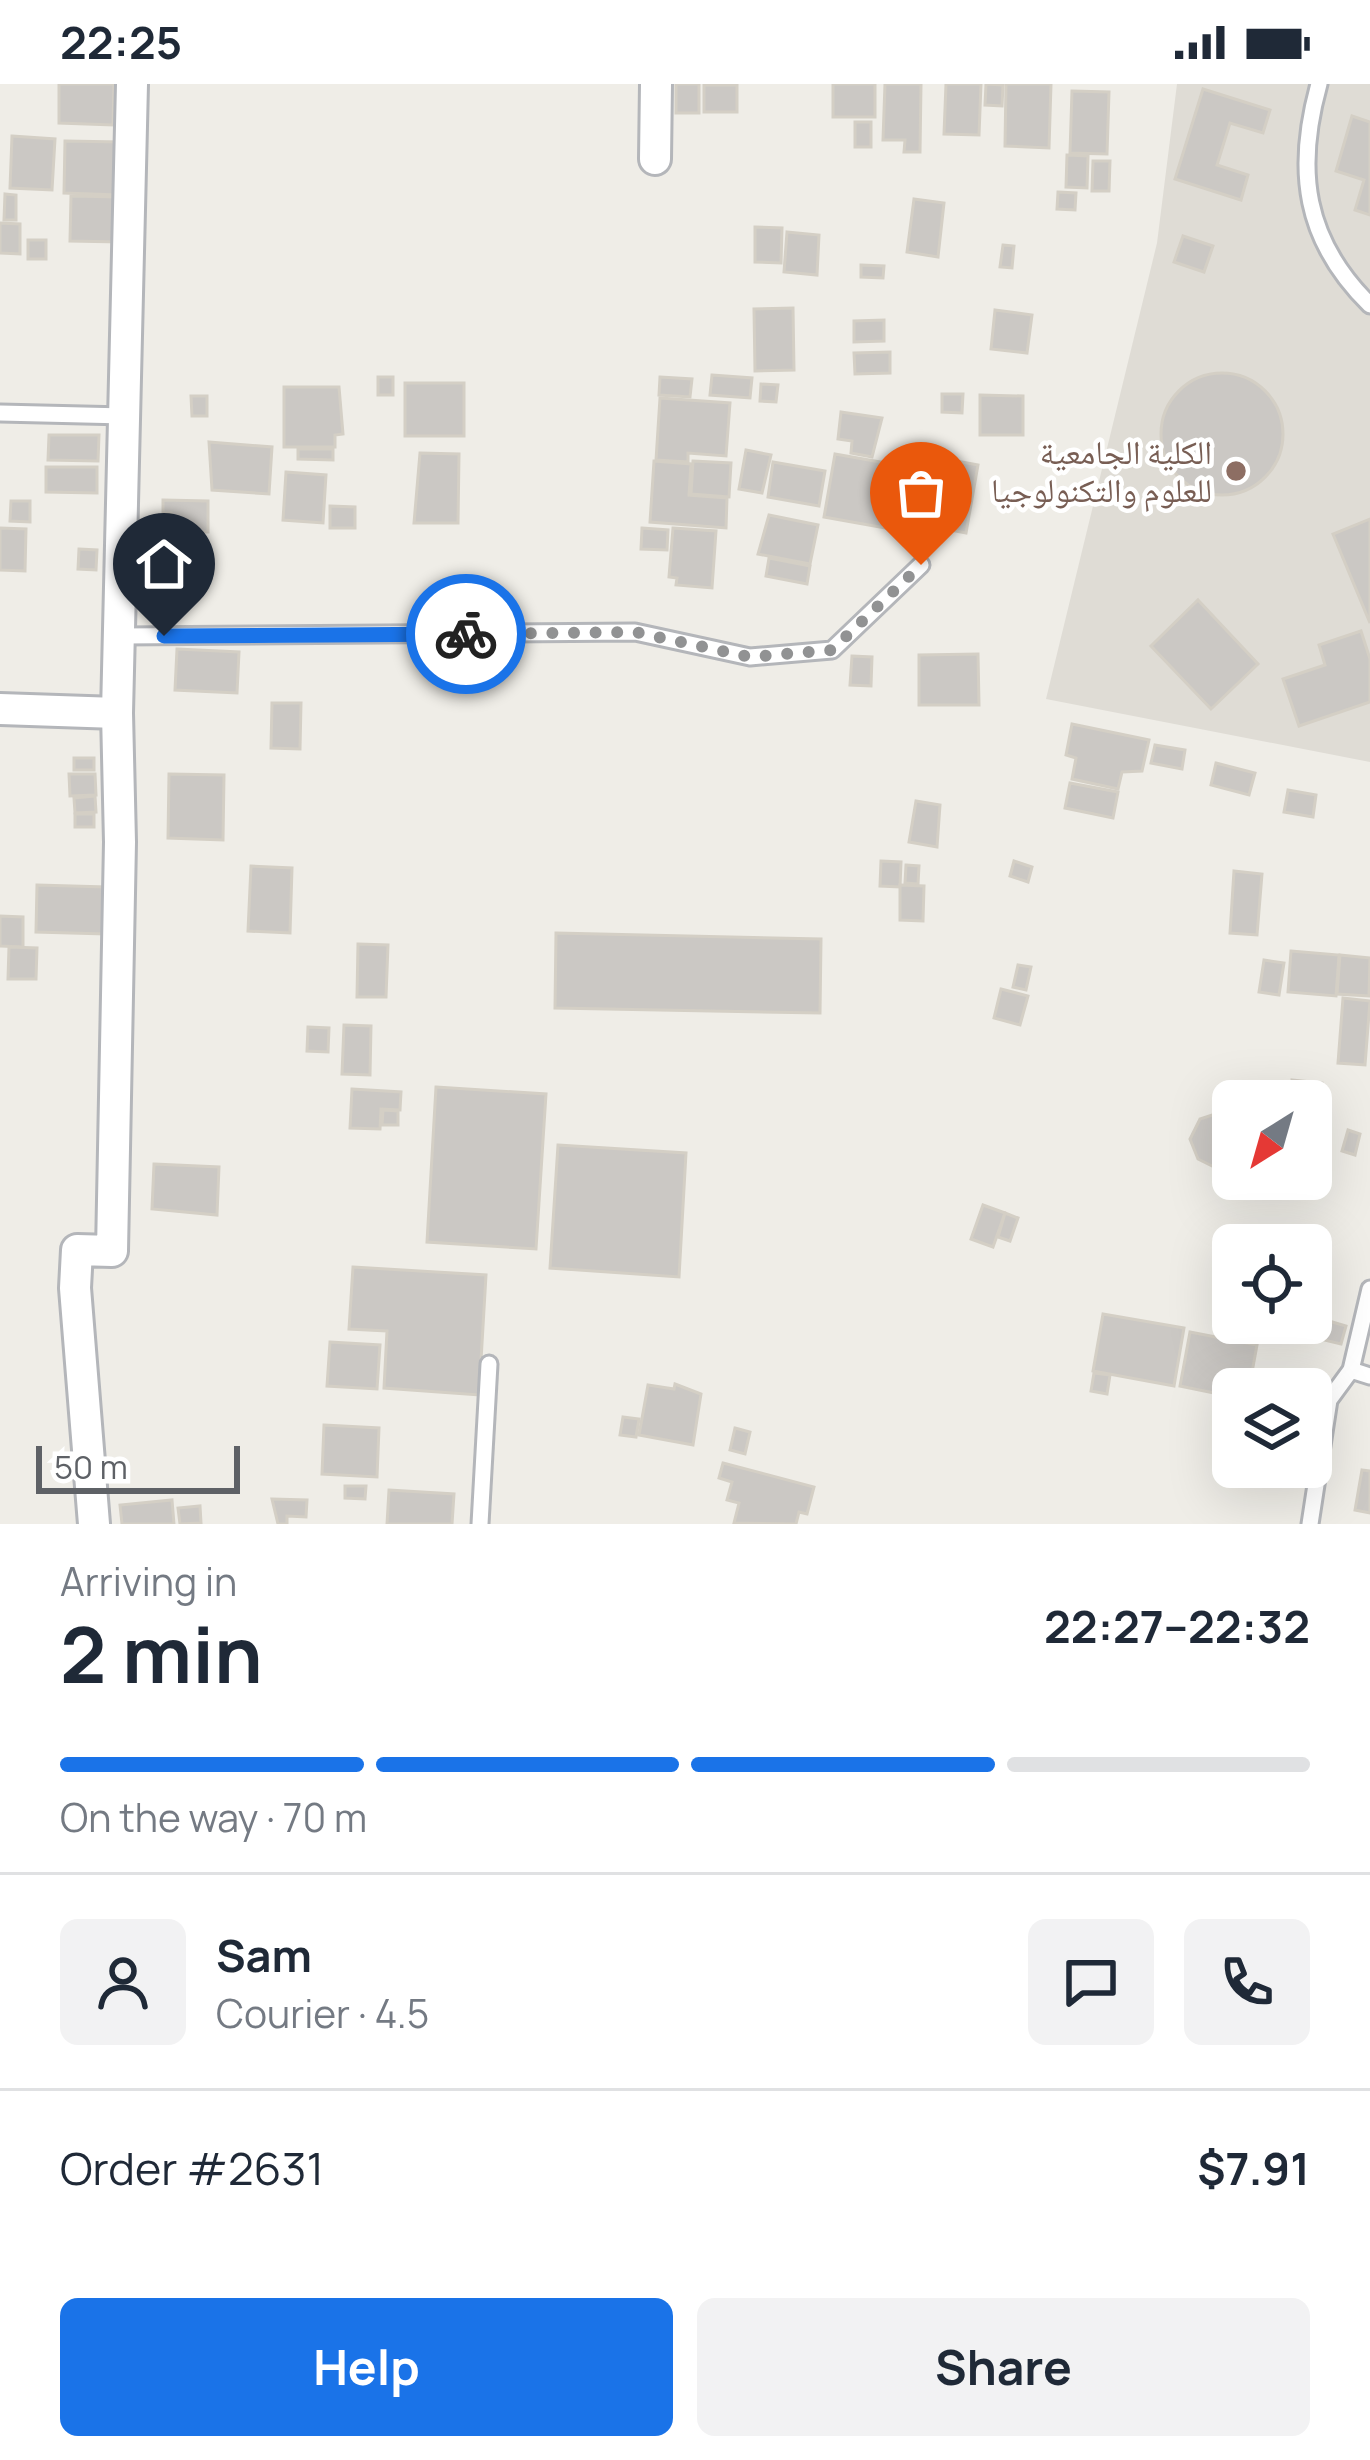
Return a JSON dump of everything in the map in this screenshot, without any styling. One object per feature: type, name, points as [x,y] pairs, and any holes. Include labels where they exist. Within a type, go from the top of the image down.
[{"type":"street","points":[[94,1524],[75,1288],[77,1250],[112,1251],[120,842],[117,713],[128,416],[132,84]]},
{"type":"street","points":[[655,159],[656,84]]},
{"type":"street","points":[[0,709],[117,713]]},
{"type":"lane","points":[[1319,84],[1306,146],[1306,197],[1324,245],[1370,305]]},
{"type":"lane","points":[[0,413],[128,416]]},
{"type":"lane","points":[[122,636],[635,632],[750,657],[832,650],[921,565]]},
{"type":"lane","points":[[1310,1524],[1329,1400],[1351,1370],[1370,1289]]},
{"type":"lane","points":[[480,1524],[488,1364]]},
{"type":"lane","points":[[1351,1370],[1370,1376]]},
{"type":"shaded area","name":"الكلية الجامعية للعلوم والتكنولوجيا","points":[[1177,84],[1370,84],[1370,762],[1046,699],[1157,243]]},
{"type":"building","points":[[59,84],[114,84],[113,125],[59,123]]},
{"type":"building","points":[[676,84],[699,84],[699,113],[676,113]]},
{"type":"building","points":[[833,84],[875,84],[875,117],[833,117]]},
{"type":"building","points":[[885,84],[921,84],[920,152],[904,152],[905,140],[883,140]]},
{"type":"building","points":[[946,84],[981,84],[979,135],[944,134]]},
{"type":"building","points":[[986,84],[1003,85],[1002,106],[985,105]]},
{"type":"building","points":[[1006,84],[1051,84],[1049,148],[1005,146]]},
{"type":"building","points":[[704,85],[737,85],[737,112],[704,112]]},
{"type":"building","points":[[1203,89],[1270,110],[1263,133],[1230,123],[1217,165],[1248,175],[1241,200],[1175,179]]},
{"type":"building","points":[[1072,91],[1109,92],[1107,154],[1070,153]]},
{"type":"building","points":[[1352,116],[1370,122],[1370,215],[1355,210],[1364,180],[1336,171]]},
{"type":"building","points":[[855,122],[871,122],[871,147],[855,147]]},
{"type":"building","points":[[12,136],[55,139],[52,190],[10,188]]},
{"type":"building","points":[[65,141],[120,142],[119,195],[64,193]]},
{"type":"building","points":[[1067,155],[1088,156],[1087,188],[1066,187]]},
{"type":"building","points":[[1093,161],[1110,161],[1109,191],[1092,191]]},
{"type":"building","points":[[1058,192],[1076,193],[1075,210],[1057,209]]},
{"type":"building","points":[[5,194],[16,195],[16,220],[4,220]]},
{"type":"building","points":[[71,196],[120,197],[120,242],[70,241]]},
{"type":"building","points":[[914,199],[944,203],[938,257],[907,252]]},
{"type":"building","points":[[0,223],[20,224],[20,254],[0,253]]},
{"type":"building","points":[[755,227],[782,228],[781,263],[755,262]]},
{"type":"building","points":[[787,232],[819,235],[817,275],[784,272]]},
{"type":"building","points":[[1183,236],[1213,246],[1204,272],[1174,262]]},
{"type":"building","points":[[28,240],[46,240],[46,259],[28,259]]},
{"type":"building","points":[[1003,245],[1014,246],[1012,268],[1000,267]]},
{"type":"building","points":[[861,265],[884,266],[883,278],[861,277]]},
{"type":"building","points":[[793,308],[794,370],[755,371],[754,309]]},
{"type":"building","points":[[995,310],[1032,315],[1027,353],[991,349]]},
{"type":"building","points":[[884,320],[884,341],[854,342],[854,321]]},
{"type":"building","points":[[890,352],[890,373],[855,374],[854,353]]},
{"type":"building","points":[[1222,373],[1245,378],[1265,391],[1278,411],[1283,434],[1278,457],[1265,477],[1245,490],[1222,495],[1199,490],[1179,477],[1166,457],[1161,434],[1166,411],[1179,391],[1199,378]]},
{"type":"building","points":[[712,375],[752,378],[750,398],[710,395]]},
{"type":"building","points":[[378,377],[393,377],[393,395],[378,395]]},
{"type":"building","points":[[660,377],[692,379],[690,397],[659,395]]},
{"type":"building","points":[[405,383],[464,383],[464,436],[405,436]]},
{"type":"building","points":[[761,384],[778,385],[776,402],[760,401]]},
{"type":"building","points":[[284,387],[339,387],[343,434],[335,435],[335,447],[284,447]]},
{"type":"building","points":[[942,394],[963,394],[962,413],[942,412]]},
{"type":"building","points":[[980,395],[1023,396],[1023,435],[980,435]]},
{"type":"building","points":[[191,396],[207,396],[207,416],[192,416]]},
{"type":"building","points":[[660,398],[730,403],[726,456],[688,453],[688,462],[656,460]]},
{"type":"building","points":[[841,412],[882,418],[872,457],[851,453],[852,441],[838,439]]},
{"type":"building","points":[[49,435],[99,435],[98,461],[48,460]]},
{"type":"building","points":[[209,442],[272,447],[269,494],[212,490]]},
{"type":"building","points":[[298,449],[333,449],[333,460],[298,459]]},
{"type":"building","points":[[746,450],[771,455],[762,493],[739,489]]},
{"type":"building","points":[[420,453],[459,454],[458,523],[414,523]]},
{"type":"building","points":[[835,454],[903,466],[891,529],[824,517]]},
{"type":"building","points":[[951,460],[978,465],[966,533],[924,525],[934,468],[949,471]]},
{"type":"building","points":[[654,461],[691,464],[689,495],[727,498],[726,528],[650,522]]},
{"type":"building","points":[[693,461],[731,463],[729,497],[691,494]]},
{"type":"building","points":[[773,462],[825,471],[819,506],[768,497]]},
{"type":"building","points":[[46,467],[97,467],[97,493],[46,492]]},
{"type":"building","points":[[286,472],[326,475],[323,523],[283,520]]},
{"type":"building","points":[[163,500],[208,501],[208,532],[171,532],[171,513],[163,513]]},
{"type":"building","points":[[11,501],[30,501],[30,522],[10,521]]},
{"type":"building","points":[[330,506],[355,507],[355,528],[330,528]]},
{"type":"building","points":[[769,515],[818,525],[810,564],[758,554]]},
{"type":"building","points":[[1370,519],[1370,623],[1333,534]]},
{"type":"building","points":[[0,528],[26,529],[25,571],[0,570]]},
{"type":"building","points":[[642,528],[668,530],[667,550],[641,549]]},
{"type":"building","points":[[673,528],[716,531],[712,588],[676,585],[677,578],[669,577]]},
{"type":"building","points":[[79,549],[97,550],[96,570],[78,569]]},
{"type":"building","points":[[769,558],[810,566],[807,584],[766,576]]},
{"type":"building","points":[[1198,600],[1258,664],[1211,709],[1151,646]]},
{"type":"building","points":[[1361,631],[1370,659],[1370,702],[1299,726],[1283,679],[1325,665],[1319,645]]},
{"type":"building","points":[[177,649],[239,652],[237,693],[175,690]]},
{"type":"building","points":[[978,654],[979,705],[919,705],[919,655]]},
{"type":"building","points":[[852,656],[872,657],[871,686],[850,685]]},
{"type":"building","points":[[272,703],[301,703],[300,749],[271,748]]},
{"type":"building","points":[[1072,724],[1149,740],[1142,771],[1122,772],[1118,789],[1072,779],[1076,758],[1066,755]]},
{"type":"building","points":[[1155,745],[1185,750],[1182,769],[1151,763]]},
{"type":"building","points":[[74,758],[94,758],[94,770],[74,770]]},
{"type":"building","points":[[1216,763],[1255,773],[1249,795],[1211,785]]},
{"type":"building","points":[[69,774],[95,774],[96,795],[70,796]]},
{"type":"building","points":[[169,774],[224,775],[223,840],[168,838]]},
{"type":"building","points":[[1070,783],[1118,792],[1113,818],[1065,808]]},
{"type":"building","points":[[1288,790],[1316,795],[1313,817],[1284,812]]},
{"type":"building","points":[[95,796],[96,812],[75,813],[74,798]]},
{"type":"building","points":[[916,801],[940,805],[937,847],[909,842]]},
{"type":"building","points":[[75,814],[94,814],[94,827],[75,827]]},
{"type":"building","points":[[881,861],[901,862],[900,887],[880,886]]},
{"type":"building","points":[[1014,861],[1032,867],[1028,882],[1010,876]]},
{"type":"building","points":[[906,865],[919,866],[918,884],[905,883]]},
{"type":"building","points":[[251,866],[292,868],[290,933],[248,931]]},
{"type":"building","points":[[1234,871],[1262,874],[1257,935],[1230,933]]},
{"type":"building","points":[[37,885],[106,887],[105,934],[36,932]]},
{"type":"building","points":[[900,885],[924,886],[923,921],[900,920]]},
{"type":"building","points":[[0,916],[23,917],[23,947],[0,946]]},
{"type":"building","points":[[556,933],[821,939],[820,1013],[555,1008]]},
{"type":"building","points":[[358,944],[388,945],[386,997],[357,997]]},
{"type":"building","points":[[9,947],[37,948],[36,979],[8,979]]},
{"type":"building","points":[[1291,951],[1339,955],[1336,996],[1288,992]]},
{"type":"building","points":[[1340,955],[1370,958],[1369,996],[1337,994]]},
{"type":"building","points":[[1264,960],[1284,963],[1279,995],[1259,992]]},
{"type":"building","points":[[1018,965],[1031,967],[1026,990],[1013,987]]},
{"type":"building","points":[[1001,989],[1028,996],[1020,1025],[994,1018]]},
{"type":"building","points":[[1343,998],[1370,1001],[1365,1065],[1338,1063]]},
{"type":"building","points":[[344,1025],[371,1026],[370,1075],[342,1074]]},
{"type":"building","points":[[308,1027],[329,1028],[328,1052],[307,1051]]},
{"type":"building","points":[[436,1087],[546,1094],[536,1249],[427,1242]]},
{"type":"building","points":[[352,1089],[401,1092],[400,1110],[381,1109],[380,1129],[350,1128]]},
{"type":"building","points":[[383,1110],[398,1111],[398,1125],[382,1125]]},
{"type":"building","points":[[1212,1115],[1212,1166],[1198,1159],[1190,1139],[1200,1119]]},
{"type":"building","points":[[1348,1130],[1360,1134],[1355,1155],[1342,1151]]},
{"type":"building","points":[[558,1145],[686,1153],[679,1277],[550,1268]]},
{"type":"building","points":[[154,1164],[219,1167],[217,1215],[152,1209]]},
{"type":"building","points":[[983,1205],[1005,1213],[993,1247],[971,1239]]},
{"type":"building","points":[[1005,1213],[1018,1218],[1010,1241],[998,1237]]},
{"type":"building","points":[[353,1267],[486,1275],[479,1395],[384,1388],[387,1331],[349,1329]]},
{"type":"building","points":[[1103,1314],[1184,1328],[1174,1386],[1093,1371]]},
{"type":"building","points":[[1332,1322],[1346,1326],[1341,1344],[1332,1342]]},
{"type":"building","points":[[1190,1332],[1212,1336],[1212,1344],[1257,1345],[1253,1368],[1212,1368],[1212,1393],[1180,1386]]},
{"type":"building","points":[[330,1342],[380,1345],[377,1389],[327,1386]]},
{"type":"building","points":[[1094,1373],[1110,1375],[1107,1394],[1091,1391]]},
{"type":"building","points":[[675,1384],[701,1394],[693,1445],[639,1435],[648,1385],[674,1389]]},
{"type":"building","points":[[623,1417],[639,1419],[636,1437],[620,1435]]},
{"type":"building","points":[[324,1425],[379,1428],[377,1477],[322,1474]]},
{"type":"building","points":[[735,1428],[750,1432],[745,1454],[730,1450]]},
{"type":"building","points":[[723,1463],[814,1487],[807,1514],[799,1512],[796,1524],[734,1523],[739,1503],[727,1500],[732,1482],[719,1478]]},
{"type":"building","points":[[1362,1470],[1370,1471],[1370,1513],[1355,1510]]},
{"type":"building","points":[[345,1486],[366,1486],[365,1499],[345,1498]]},
{"type":"building","points":[[389,1490],[454,1494],[452,1524],[387,1524]]},
{"type":"building","points":[[272,1499],[307,1500],[306,1517],[287,1516],[287,1524],[278,1524]]},
{"type":"building","points":[[172,1500],[174,1524],[122,1524],[120,1505]]},
{"type":"building","points":[[200,1506],[201,1523],[180,1524],[178,1508]]},
{"type":"way so far","points":[[466,634],[635,632],[750,657],[832,650],[921,565]]},
{"type":"place","name":"الكلية الجامعية للعلوم والتكنولوجيا","points":[[1236,471]]},
{"type":"route","points":[[164,636],[466,634]]}]
